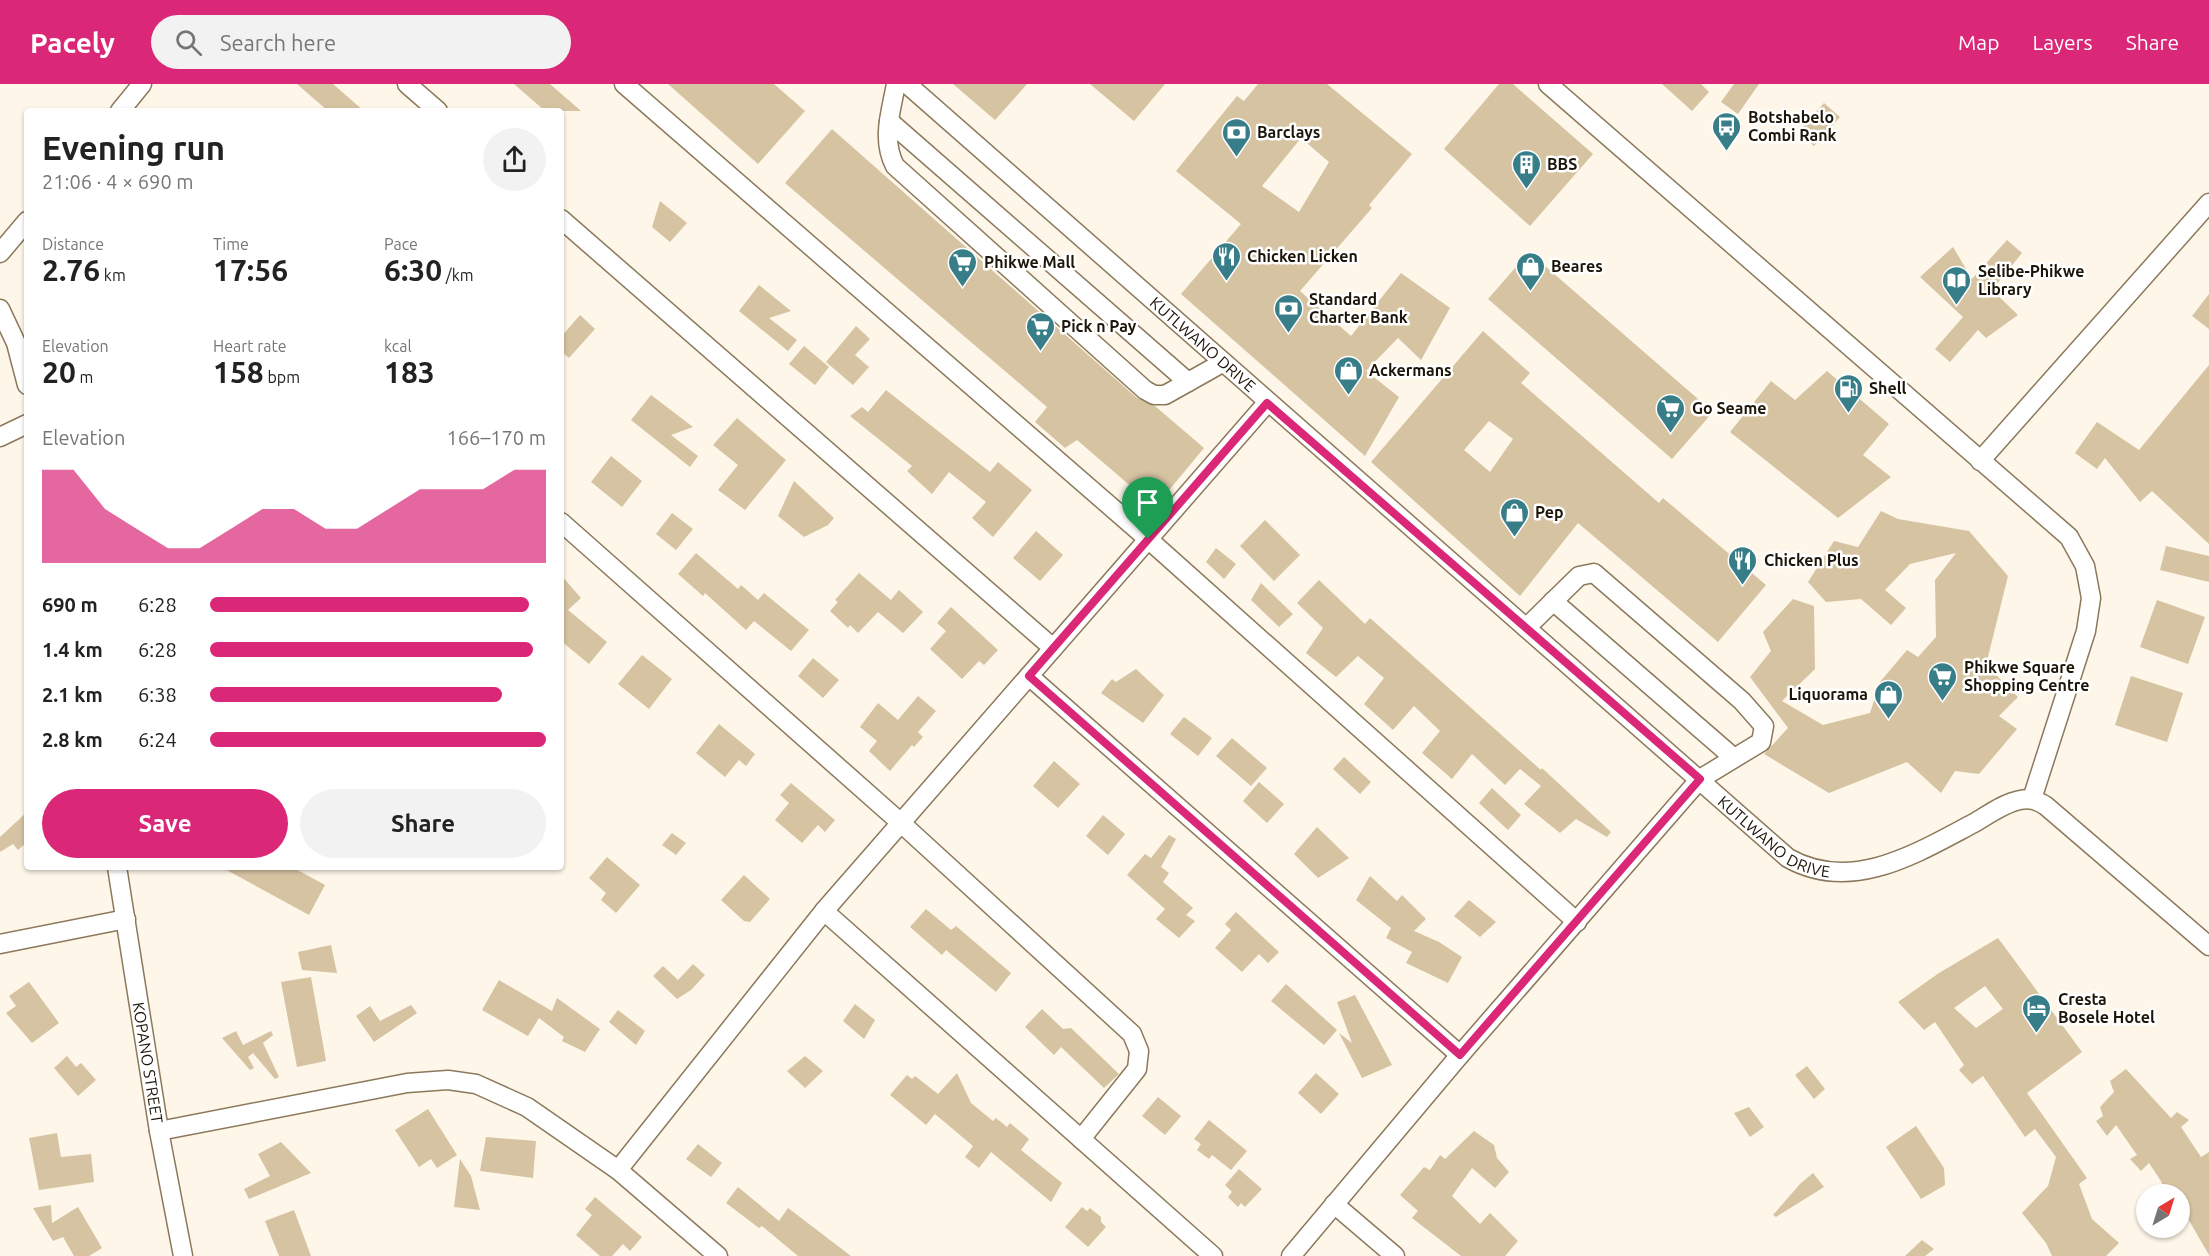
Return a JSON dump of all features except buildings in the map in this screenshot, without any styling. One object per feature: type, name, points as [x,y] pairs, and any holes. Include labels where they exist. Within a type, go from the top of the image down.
[{"type":"street","points":[[122,108],[142,84]]},
{"type":"street","points":[[407,84],[435,108]]},
{"type":"street","points":[[624,84],[1148,539],[1576,922]]},
{"type":"street","points":[[896,84],[886,134],[889,155],[895,166],[1145,390],[1154,395],[1165,395],[1222,363]]},
{"type":"street","name":"KUTLWANO DRIVE","points":[[907,84],[1267,403],[1788,858],[1808,868],[1848,874],[1893,863],[2010,803],[2032,799]]},
{"type":"street","points":[[1548,84],[2069,537],[2081,554],[2090,582],[2091,598],[2086,631],[2032,799],[2046,806],[2209,946]]},
{"type":"street","points":[[889,121],[1188,382]]},
{"type":"street","points":[[1980,461],[2206,212]]},
{"type":"street","points":[[564,222],[1053,648]]},
{"type":"street","points":[[0,253],[24,225]]},
{"type":"street","points":[[0,309],[16,343],[24,374]]},
{"type":"street","points":[[618,1170],[824,911],[1267,403]]},
{"type":"street","points":[[0,437],[24,425]]},
{"type":"street","points":[[564,525],[901,823],[1137,1041],[1140,1058],[1137,1069],[1081,1139]]},
{"type":"street","points":[[1291,1256],[1460,1055],[1700,779],[1761,742],[1764,726],[1742,701],[1594,573],[1579,576],[1526,628]]},
{"type":"street","points":[[1553,601],[1734,758]]},
{"type":"street","points":[[1029,676],[1460,1055]]},
{"type":"street","name":"KOPANO STREET","points":[[118,870],[159,1131],[183,1256]]},
{"type":"street","points":[[824,911],[1213,1256]]},
{"type":"street","points":[[0,944],[126,920]]},
{"type":"street","points":[[159,1131],[407,1083],[448,1080],[476,1084],[501,1093],[527,1107],[618,1170],[717,1256]]},
{"type":"street","points":[[1334,1204],[1395,1256]]},
{"type":"place","name":"Botshabelo Combi Rank","points":[[1727,152]]},
{"type":"place","name":"Barclays","points":[[1236,158]]},
{"type":"place","name":"BBS","points":[[1526,190]]},
{"type":"place","name":"Chicken Licken","points":[[1226,282]]},
{"type":"place","name":"Phikwe Mall","points":[[963,288]]},
{"type":"place","name":"Beares","points":[[1530,292]]},
{"type":"place","name":"Selibe-Phikwe Library","points":[[1957,306]]},
{"type":"place","name":"Standard Charter Bank","points":[[1288,334]]},
{"type":"place","name":"Pick n Pay","points":[[1040,352]]},
{"type":"place","name":"Ackermans","points":[[1348,396]]},
{"type":"place","name":"Shell","points":[[1848,414]]},
{"type":"place","name":"Go Seame","points":[[1671,434]]},
{"type":"place","name":"Pep","points":[[1514,538]]},
{"type":"place","name":"Chicken Plus","points":[[1743,586]]},
{"type":"place","name":"Phikwe Square Shopping Centre","points":[[1943,702]]},
{"type":"place","name":"Liquorama","points":[[1889,720]]},
{"type":"place","name":"Cresta Bosele Hotel","points":[[2037,1034]]},
{"type":"route","points":[[1267,403],[1700,779],[1460,1055],[1029,676],[1148,539],[1267,403]]}]
